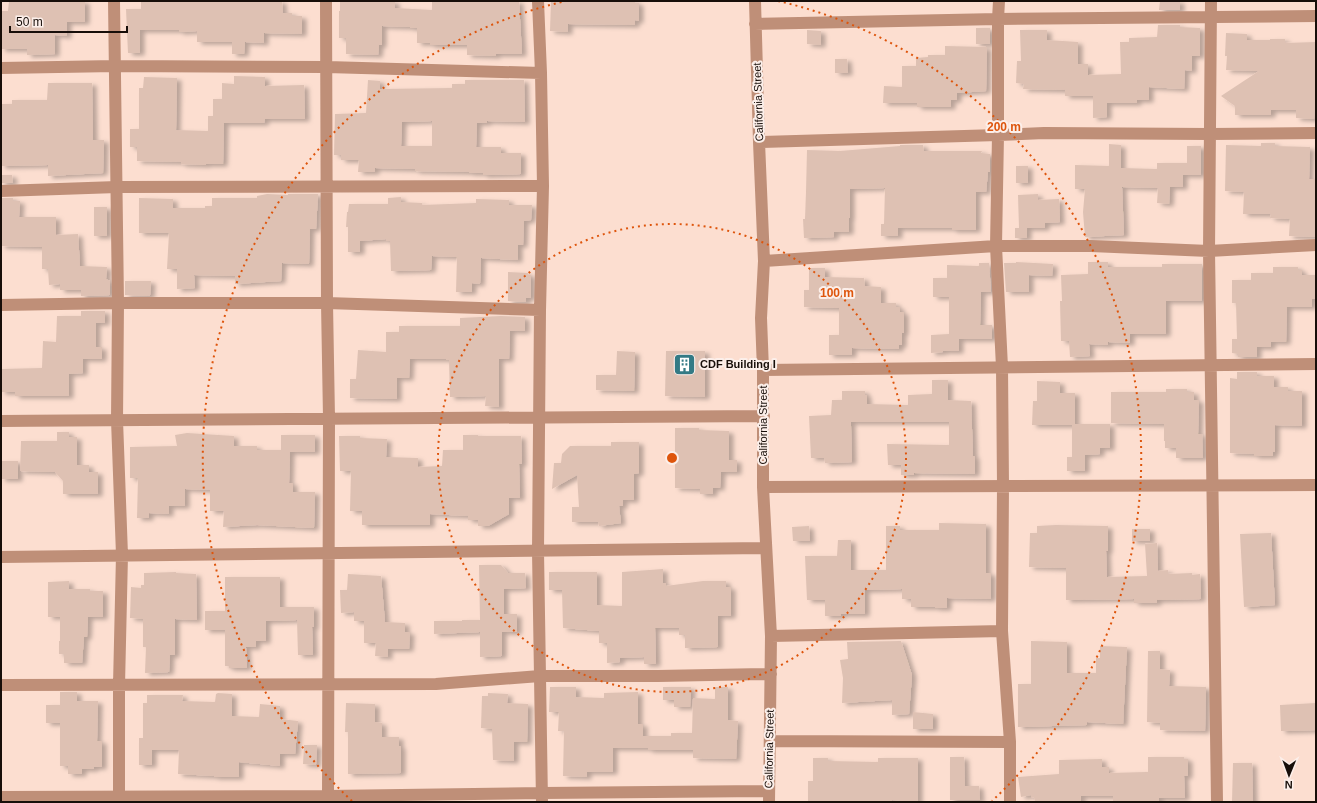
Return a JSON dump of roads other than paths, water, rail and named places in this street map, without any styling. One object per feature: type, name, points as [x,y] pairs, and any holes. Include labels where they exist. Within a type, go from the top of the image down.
[{"type":"street","points":[[114,1],[118,303],[117,420],[122,555],[119,685],[119,799]]},
{"type":"street","points":[[326,1],[329,418],[328,799]]},
{"type":"street","points":[[538,1],[543,186],[540,310],[538,551],[542,797]]},
{"type":"street","name":"California Street","points":[[755,1],[764,261],[761,318],[764,416],[763,487],[765,548],[771,636],[769,796]]},
{"type":"street","points":[[999,1],[996,246],[1002,367],[1002,631],[1010,742],[1010,802]]},
{"type":"street","points":[[1211,1],[1209,251],[1217,802]]},
{"type":"street","points":[[755,24],[998,19],[1316,16]]},
{"type":"street","points":[[1,68],[115,66],[326,67],[541,74]]},
{"type":"street","points":[[759,142],[998,135],[1044,132],[1210,134],[1316,133]]},
{"type":"street","points":[[1,191],[116,187],[543,186]]},
{"type":"street","points":[[764,261],[996,246],[1091,246],[1209,251],[1316,245]]},
{"type":"street","points":[[1,305],[118,303],[327,303],[540,310]]},
{"type":"street","points":[[763,370],[1316,364]]},
{"type":"street","points":[[1,421],[329,418],[539,419],[764,416]]},
{"type":"street","points":[[763,487],[1316,485]]},
{"type":"street","points":[[1,557],[765,548]]},
{"type":"street","points":[[771,636],[1002,631]]},
{"type":"street","points":[[1,685],[436,684],[540,676],[771,674]]},
{"type":"street","points":[[770,741],[1010,742]]},
{"type":"street","points":[[1,797],[119,799],[328,799],[769,796]]},
{"type":"place","name":"CDF Building I","points":[[685,364]]}]
